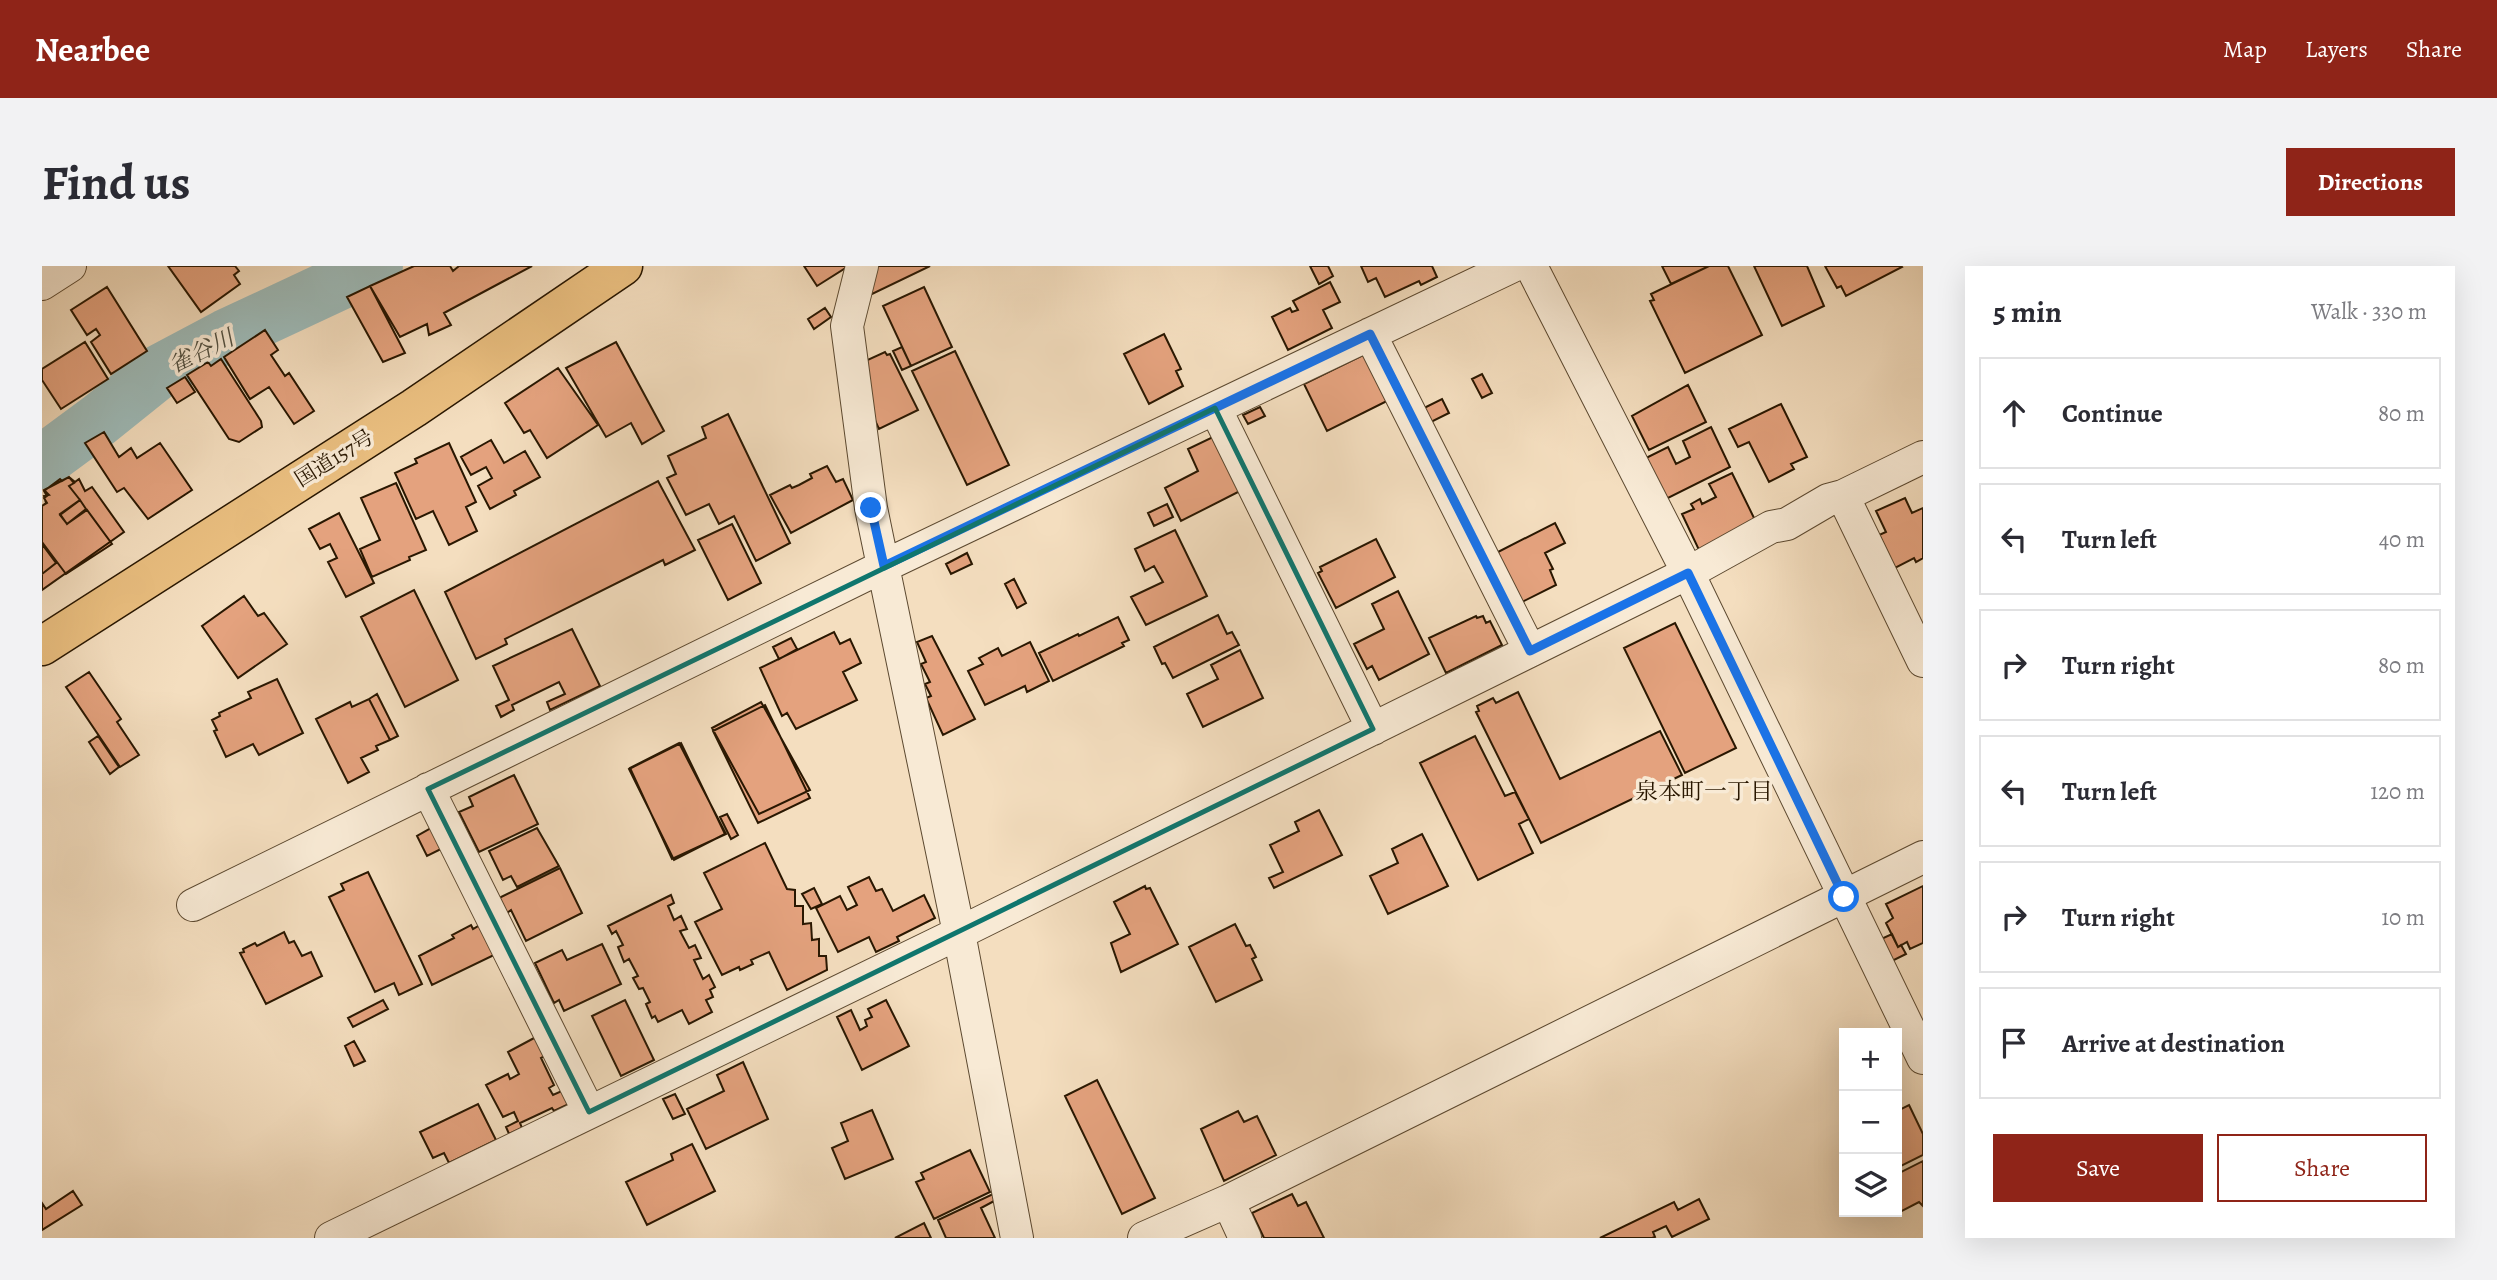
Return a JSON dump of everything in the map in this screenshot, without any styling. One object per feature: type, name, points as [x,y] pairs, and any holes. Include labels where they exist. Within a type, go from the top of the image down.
[{"type":"highway","name":"国道157号","points":[[42,646],[414,408],[624,266]]},
{"type":"street","points":[[862,266],[847,326],[871,508],[959,933],[1017,1238]]},
{"type":"street","points":[[193,905],[884,566],[1513,266]]},
{"type":"street","points":[[1531,266],[1688,573],[1923,1058]]},
{"type":"street","points":[[1370,334],[1530,651]]},
{"type":"street","points":[[1215,408],[1373,729]]},
{"type":"street","points":[[331,1238],[1373,729],[1688,573],[1772,527],[1787,524],[1828,500],[1843,496],[1923,457]]},
{"type":"street","points":[[1843,496],[1923,661]]},
{"type":"street","points":[[428,789],[589,1112]]},
{"type":"street","points":[[1144,1238],[1228,1201],[1923,857]]},
{"type":"street","points":[[1228,1201],[1245,1238]]},
{"type":"highlighted area","points":[[1215,408],[1373,729],[589,1112],[428,789]]},
{"type":"building","points":[[168,266],[235,266],[239,271],[234,275],[240,284],[201,312]]},
{"type":"building","points":[[414,266],[450,266],[453,271],[459,266],[532,266],[444,313],[451,325],[429,335],[427,324],[400,337],[370,286]]},
{"type":"building","points":[[804,266],[846,266],[847,267],[817,286]]},
{"type":"building","points":[[876,266],[930,266],[870,295]]},
{"type":"building","points":[[1310,266],[1328,266],[1333,276],[1319,284]]},
{"type":"building","points":[[1361,266],[1432,266],[1437,277],[1421,285],[1419,281],[1385,297],[1376,278],[1368,282]]},
{"type":"building","points":[[1662,266],[1709,266],[1671,284]]},
{"type":"building","points":[[1709,266],[1728,266],[1762,335],[1685,373],[1650,301],[1654,300],[1651,294]]},
{"type":"building","points":[[1754,266],[1807,266],[1824,306],[1782,326]]},
{"type":"building","points":[[1825,266],[1902,267],[1846,296],[1841,286],[1837,288]]},
{"type":"building","points":[[1330,282],[1340,302],[1323,310],[1332,328],[1288,350],[1272,317],[1290,308],[1292,312],[1298,310],[1293,301]]},
{"type":"building","points":[[370,286],[405,353],[383,362],[347,297]]},
{"type":"building","points":[[107,287],[147,351],[111,374],[91,342],[100,335],[96,329],[87,335],[71,310]]},
{"type":"building","points":[[924,287],[952,347],[911,366],[883,306]]},
{"type":"building","points":[[825,308],[831,317],[814,329],[808,319]]},
{"type":"building","points":[[265,330],[278,350],[271,355],[285,376],[289,373],[314,411],[294,424],[269,387],[250,399],[224,357]]},
{"type":"building","points":[[1164,334],[1181,369],[1176,371],[1183,386],[1149,404],[1124,354]]},
{"type":"building","points":[[85,342],[108,379],[61,409],[42,380],[42,369]]},
{"type":"building","points":[[616,342],[664,431],[642,444],[631,423],[606,437],[566,368]]},
{"type":"building","points":[[902,347],[911,366],[902,370],[893,351]]},
{"type":"building","points":[[955,351],[1009,465],[967,485],[912,371]]},
{"type":"building","points":[[885,352],[890,354],[918,410],[879,429],[867,403],[863,362]]},
{"type":"building","points":[[1369,352],[1391,399],[1327,431],[1304,384]]},
{"type":"building","points":[[221,359],[261,421],[262,427],[239,442],[229,439],[187,375],[208,362],[211,366]]},
{"type":"building","points":[[558,368],[598,425],[547,458],[530,430],[524,433],[505,403]]},
{"type":"building","points":[[1482,374],[1492,393],[1482,398],[1472,379]]},
{"type":"building","points":[[185,377],[195,392],[177,403],[167,388]]},
{"type":"building","points":[[1688,385],[1706,422],[1649,450],[1632,416]]},
{"type":"building","points":[[1442,399],[1449,413],[1431,422],[1424,408]]},
{"type":"building","points":[[1781,404],[1807,457],[1791,464],[1794,469],[1769,482],[1749,442],[1738,447],[1729,429]]},
{"type":"building","points":[[1260,407],[1265,416],[1248,424],[1243,415]]},
{"type":"building","points":[[728,414],[790,543],[756,561],[734,516],[719,524],[709,504],[686,515],[667,478],[676,474],[668,456],[706,438],[702,427]]},
{"type":"building","points":[[1711,427],[1730,467],[1666,499],[1646,458],[1668,447],[1676,464],[1690,457],[1683,441]]},
{"type":"building","points":[[104,432],[119,457],[131,448],[137,458],[160,443],[192,490],[148,519],[124,488],[117,492],[85,443]]},
{"type":"building","points":[[1215,436],[1242,490],[1181,521],[1165,488],[1198,471],[1188,449]]},
{"type":"building","points":[[491,440],[504,463],[525,451],[540,477],[514,491],[516,495],[490,509],[478,486],[492,478],[486,467],[471,475],[461,457]]},
{"type":"building","points":[[449,443],[476,502],[466,507],[477,531],[449,545],[433,511],[416,519],[395,473],[417,463],[415,459]]},
{"type":"building","points":[[827,466],[836,482],[843,479],[853,500],[791,533],[770,495],[790,485],[792,488],[799,485],[812,478],[810,474]]},
{"type":"building","points":[[1732,473],[1756,522],[1699,550],[1682,514],[1694,509],[1691,504],[1700,499],[1702,504],[1716,497],[1709,484]]},
{"type":"building","points":[[69,477],[75,482],[79,479],[85,491],[92,487],[124,532],[42,590],[42,506],[46,503],[44,496],[49,495],[44,490]]},
{"type":"building","points":[[69,477],[74,483],[69,486],[80,500],[60,515],[67,524],[87,510],[112,544],[66,574],[42,542],[42,506],[47,503],[44,491],[60,479],[62,481]]},
{"type":"building","points":[[658,481],[695,550],[665,565],[663,560],[505,639],[507,644],[476,659],[445,592]]},
{"type":"building","points":[[396,483],[426,550],[372,577],[360,549],[380,540],[361,498]]},
{"type":"building","points":[[1905,498],[1912,513],[1923,508],[1923,558],[1916,562],[1914,558],[1895,568],[1879,535],[1886,532],[1876,511]]},
{"type":"building","points":[[80,500],[86,509],[67,524],[60,514]]},
{"type":"building","points":[[1167,504],[1173,517],[1154,526],[1148,513]]},
{"type":"building","points":[[339,513],[374,583],[346,597],[328,562],[337,558],[330,544],[320,549],[309,529]]},
{"type":"building","points":[[1555,523],[1565,543],[1545,553],[1553,569],[1550,570],[1556,585],[1520,603],[1496,553]]},
{"type":"building","points":[[732,524],[761,583],[728,600],[698,540]]},
{"type":"building","points":[[1175,530],[1207,596],[1146,625],[1131,597],[1163,582],[1154,566],[1145,571],[1135,549]]},
{"type":"building","points":[[1376,539],[1395,577],[1336,608],[1318,573],[1322,571],[1320,567]]},
{"type":"building","points":[[42,544],[56,563],[42,574]]},
{"type":"building","points":[[967,553],[972,564],[951,574],[946,564]]},
{"type":"building","points":[[1014,579],[1026,603],[1017,608],[1005,584]]},
{"type":"building","points":[[414,590],[458,680],[405,707],[361,617]]},
{"type":"building","points":[[1398,591],[1429,654],[1379,680],[1372,666],[1367,669],[1354,644],[1384,629],[1372,604]]},
{"type":"building","points":[[244,596],[258,616],[264,613],[287,644],[238,678],[202,626]]},
{"type":"building","points":[[1218,615],[1227,634],[1232,632],[1239,645],[1173,678],[1154,647]]},
{"type":"building","points":[[1476,616],[1483,616],[1486,623],[1490,621],[1502,645],[1446,673],[1429,638]]},
{"type":"building","points":[[1118,617],[1129,640],[1122,643],[1124,646],[1053,681],[1039,653]]},
{"type":"building","points":[[1675,623],[1736,748],[1685,773],[1624,648]]},
{"type":"building","points":[[572,629],[600,686],[550,710],[547,702],[565,694],[559,682],[512,705],[514,710],[501,717],[496,706],[509,700],[493,666]]},
{"type":"building","points":[[834,632],[840,644],[850,639],[861,663],[843,672],[857,700],[796,729],[787,713],[782,716],[760,668]]},
{"type":"building","points":[[932,636],[975,719],[943,735],[926,698],[931,696],[925,684],[930,682],[921,664],[926,662],[917,642]]},
{"type":"building","points":[[791,638],[797,649],[779,659],[773,647]]},
{"type":"building","points":[[1030,642],[1049,681],[1027,692],[1025,686],[985,705],[968,671],[983,664],[979,658],[998,648],[1002,656]]},
{"type":"building","points":[[1240,650],[1263,698],[1203,727],[1187,694],[1218,679],[1211,665]]},
{"type":"building","points":[[89,672],[121,719],[117,722],[139,755],[120,767],[66,687]]},
{"type":"building","points":[[277,679],[303,733],[259,755],[253,744],[226,757],[212,720],[220,716],[219,713],[251,698],[248,692]]},
{"type":"building","points":[[1518,692],[1560,779],[1660,731],[1682,775],[1541,843],[1476,712],[1479,711],[1477,706],[1493,698],[1496,703]]},
{"type":"building","points":[[377,694],[398,736],[390,740],[369,699]]},
{"type":"building","points":[[369,699],[390,740],[376,746],[378,750],[361,758],[369,772],[348,783],[316,719],[350,702],[352,707]]},
{"type":"building","points":[[761,702],[810,790],[759,814],[712,728]]},
{"type":"building","points":[[765,705],[810,798],[758,823],[713,731]]},
{"type":"building","points":[[98,736],[119,767],[110,774],[89,742]]},
{"type":"building","points":[[1475,736],[1505,796],[1515,792],[1529,819],[1519,824],[1533,853],[1478,880],[1420,763]]},
{"type":"building","points":[[679,743],[726,834],[672,859],[630,768]]},
{"type":"building","points":[[681,743],[725,834],[674,860],[629,769]]},
{"type":"building","points":[[514,775],[538,824],[479,852],[459,812],[473,806],[469,797]]},
{"type":"building","points":[[1319,810],[1342,855],[1274,888],[1269,878],[1283,872],[1270,845],[1299,831],[1295,822]]},
{"type":"building","points":[[727,814],[738,835],[731,839],[720,817]]},
{"type":"building","points":[[433,827],[443,848],[427,856],[417,836]]},
{"type":"building","points":[[537,828],[559,866],[517,887],[511,876],[503,880],[489,851]]},
{"type":"building","points":[[1422,834],[1448,886],[1388,914],[1370,876],[1398,863],[1392,849]]},
{"type":"building","points":[[765,843],[787,889],[795,890],[795,906],[803,906],[803,924],[811,923],[812,940],[819,939],[819,956],[826,956],[827,970],[787,990],[769,952],[751,960],[753,964],[722,975],[695,922],[722,909],[704,873]]},
{"type":"building","points":[[560,868],[582,913],[526,941],[511,910],[507,913],[499,898]]},
{"type":"building","points":[[368,872],[422,984],[399,995],[394,983],[375,992],[329,897],[344,890],[341,884]]},
{"type":"building","points":[[869,877],[876,891],[882,889],[893,911],[924,895],[935,918],[897,937],[899,941],[876,952],[869,937],[838,952],[816,908],[840,896],[847,910],[857,905],[848,887]]},
{"type":"building","points":[[1145,886],[1146,889],[1150,888],[1178,944],[1121,972],[1111,943],[1130,934],[1114,902]]},
{"type":"building","points":[[1923,886],[1923,943],[1910,949],[1907,942],[1898,947],[1886,923],[1893,918],[1886,904]]},
{"type":"building","points":[[814,888],[822,904],[811,909],[802,894]]},
{"type":"building","points":[[671,895],[674,903],[668,906],[674,920],[681,916],[687,929],[680,931],[689,948],[695,945],[701,958],[694,960],[703,979],[709,975],[715,987],[710,990],[713,997],[706,1000],[712,1012],[689,1024],[682,1010],[658,1022],[655,1016],[652,1018],[646,1004],[650,1002],[643,988],[639,989],[633,978],[638,976],[629,959],[624,962],[618,947],[623,945],[616,931],[612,934],[608,926]]},
{"type":"building","points":[[1235,924],[1246,946],[1250,945],[1256,957],[1252,959],[1262,980],[1216,1002],[1189,947]]},
{"type":"building","points":[[471,925],[473,929],[480,925],[494,955],[432,985],[419,956],[454,938],[452,935]]},
{"type":"building","points":[[284,932],[289,943],[294,941],[302,956],[311,952],[322,976],[266,1004],[240,953],[255,943],[257,946]]},
{"type":"building","points":[[1892,934],[1898,947],[1901,945],[1906,954],[1890,962],[1879,940]]},
{"type":"building","points":[[602,944],[621,984],[564,1011],[559,1000],[554,1003],[535,963],[562,950],[567,960]]},
{"type":"building","points":[[383,1000],[388,1009],[353,1027],[348,1018]]},
{"type":"building","points":[[625,1000],[654,1060],[621,1076],[592,1016]]},
{"type":"building","points":[[886,1000],[909,1046],[862,1070],[837,1017],[851,1010],[860,1030],[867,1026],[865,1020],[872,1017],[868,1009]]},
{"type":"building","points":[[536,1037],[545,1056],[541,1058],[554,1085],[549,1088],[553,1095],[564,1090],[571,1103],[554,1111],[552,1108],[520,1123],[522,1128],[509,1134],[506,1127],[518,1121],[514,1112],[503,1117],[486,1085],[508,1074],[510,1079],[519,1074],[508,1052]]},
{"type":"building","points":[[354,1041],[365,1061],[354,1066],[345,1046]]},
{"type":"building","points":[[743,1062],[768,1119],[706,1149],[687,1109],[724,1091],[717,1075]]},
{"type":"building","points":[[1097,1080],[1155,1198],[1122,1214],[1065,1096]]},
{"type":"building","points":[[675,1094],[685,1114],[673,1119],[663,1099]]},
{"type":"building","points":[[478,1104],[496,1140],[449,1163],[444,1153],[433,1158],[420,1132]]},
{"type":"building","points":[[1909,1105],[1923,1134],[1923,1155],[1902,1166],[1902,1154],[1902,1108]]},
{"type":"building","points":[[872,1110],[893,1159],[845,1179],[832,1148],[848,1141],[841,1123]]},
{"type":"building","points":[[1238,1111],[1244,1122],[1257,1116],[1276,1155],[1224,1181],[1201,1129]]},
{"type":"building","points":[[692,1144],[715,1191],[647,1225],[626,1182],[673,1160],[671,1154]]},
{"type":"building","points":[[970,1150],[990,1192],[934,1219],[916,1182],[924,1179],[921,1173]]},
{"type":"building","points":[[1923,1161],[1923,1206],[1919,1202],[1902,1211],[1902,1172]]},
{"type":"building","points":[[73,1191],[82,1205],[42,1230],[42,1203],[46,1209]]},
{"type":"building","points":[[993,1194],[996,1200],[981,1208],[995,1238],[946,1238],[938,1220]]},
{"type":"building","points":[[1292,1194],[1298,1206],[1306,1202],[1324,1238],[1264,1238],[1252,1213]]},
{"type":"building","points":[[1699,1199],[1709,1219],[1672,1237],[1666,1226],[1653,1232],[1655,1237],[1652,1238],[1600,1238],[1674,1202],[1678,1210]]},
{"type":"building","points":[[924,1223],[931,1238],[895,1238]]},
{"type":"waterway","name":"雀谷川","points":[[42,462],[160,371],[226,336],[376,266]]},
{"type":"district","name":"泉本町一丁目","points":[[1704,791]]},
{"type":"route","points":[[871,508],[884,566],[1370,334],[1530,651],[1688,573],[1844,897]]}]
